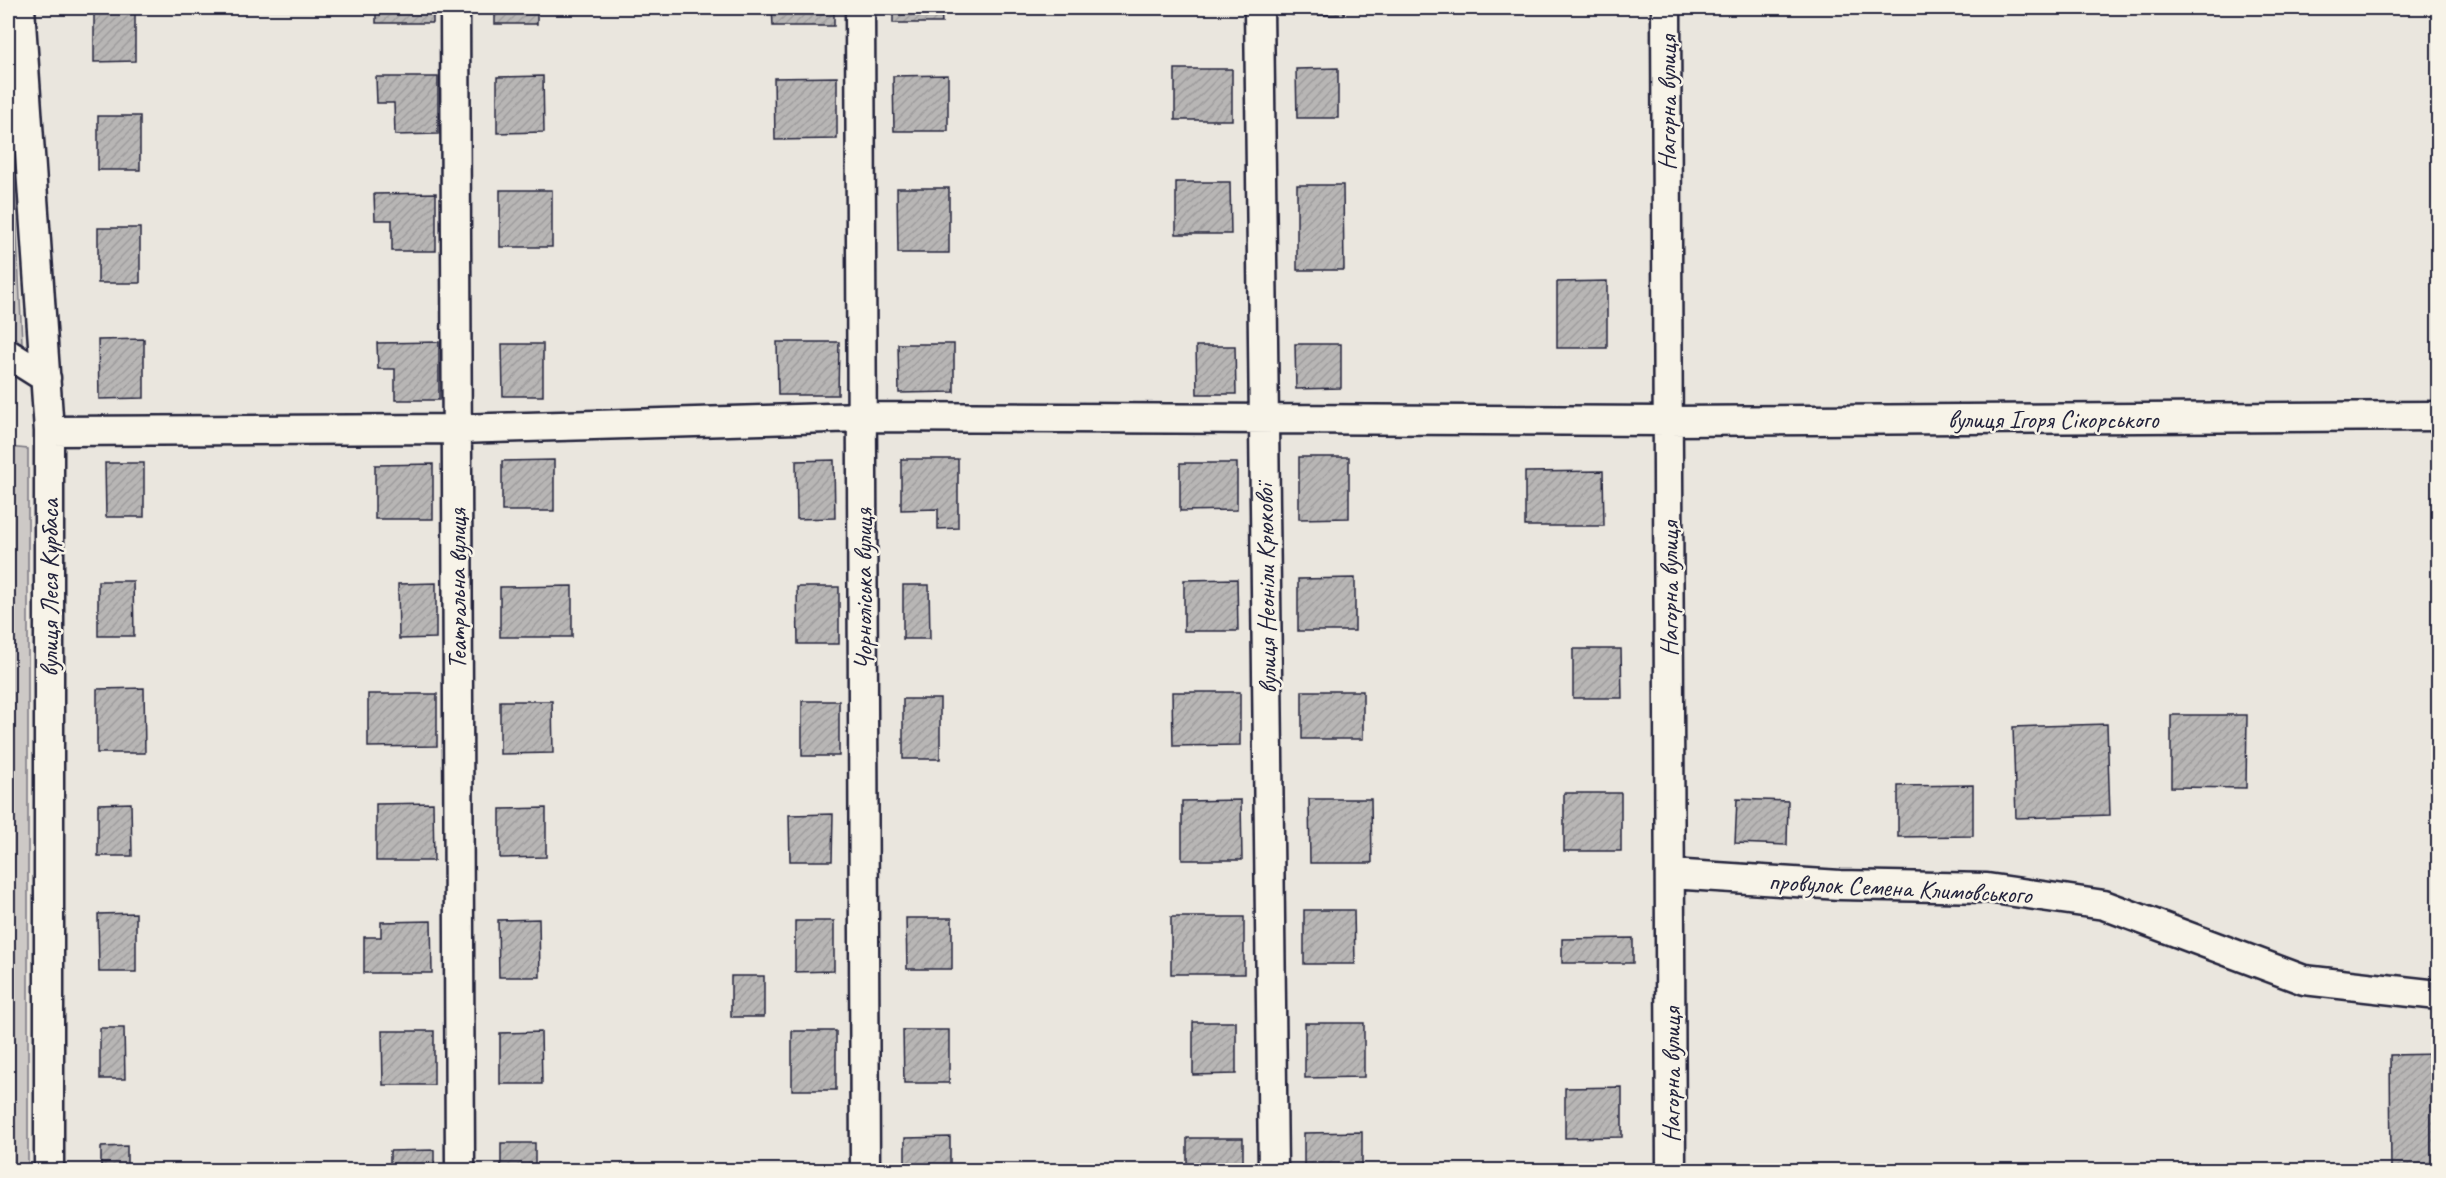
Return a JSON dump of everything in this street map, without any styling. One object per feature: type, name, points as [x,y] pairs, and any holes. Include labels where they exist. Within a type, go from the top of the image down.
[{"type":"street","name":"вулиця Леся Курбаса","points":[[20,8],[50,431],[49,1170]]},
{"type":"street","name":"Театральна вулиця","points":[[455,8],[460,1170]]},
{"type":"street","name":"Чорноліська вулиця","points":[[860,8],[865,1170]]},
{"type":"street","name":"вулиця Неоніли Крюкової","points":[[1259,8],[1273,1170]]},
{"type":"street","name":"Нагорна вулиця","points":[[1666,8],[1671,1170]]},
{"type":"street","points":[[8,354],[46,378]]},
{"type":"street","name":"вулиця Ігоря Сікорського","points":[[50,431],[457,429],[862,417],[1668,421],[2439,416]]},
{"type":"street","name":"провулок Семена Климовського","points":[[1670,874],[1840,885],[1987,888],[2104,905],[2304,980],[2439,995]]},
{"type":"shaded area","points":[[8,38],[22,343],[8,334]]},
{"type":"shaded area","points":[[8,447],[28,449],[28,1170],[8,1170]]},
{"type":"building","points":[[94,8],[135,8],[135,61],[94,62]]},
{"type":"building","points":[[376,8],[433,8],[433,23],[376,23]]},
{"type":"building","points":[[495,8],[537,8],[537,24],[495,24]]},
{"type":"building","points":[[772,8],[834,8],[834,26],[773,26]]},
{"type":"building","points":[[893,8],[941,8],[942,23],[893,23]]},
{"type":"building","points":[[1227,8],[1227,9],[1165,9]]},
{"type":"building","points":[[1292,8],[1344,8],[1344,15],[1292,15]]},
{"type":"building","points":[[1338,68],[1338,118],[1297,118],[1296,69]]},
{"type":"building","points":[[1175,69],[1232,69],[1232,120],[1175,120]]},
{"type":"building","points":[[948,75],[948,131],[894,131],[893,76]]},
{"type":"building","points":[[543,76],[544,132],[497,133],[497,77]]},
{"type":"building","points":[[376,77],[438,77],[438,134],[395,135],[394,103],[377,103]]},
{"type":"building","points":[[837,77],[837,139],[775,140],[774,78]]},
{"type":"building","points":[[98,116],[140,116],[140,170],[98,170]]},
{"type":"building","points":[[1176,182],[1230,182],[1231,234],[1176,234]]},
{"type":"building","points":[[1297,185],[1343,185],[1344,270],[1297,270]]},
{"type":"building","points":[[897,188],[949,188],[949,253],[898,253]]},
{"type":"building","points":[[500,190],[552,190],[552,247],[500,247]]},
{"type":"building","points":[[436,193],[436,251],[392,251],[392,220],[375,220],[374,194]]},
{"type":"building","points":[[98,228],[140,228],[140,283],[98,283]]},
{"type":"building","points":[[1607,281],[1607,348],[1557,348],[1557,282]]},
{"type":"building","points":[[144,339],[144,398],[99,399],[98,340]]},
{"type":"building","points":[[439,342],[439,400],[395,400],[395,369],[378,369],[377,343]]},
{"type":"building","points":[[777,342],[839,342],[838,395],[778,395]]},
{"type":"building","points":[[502,344],[543,344],[543,396],[503,396]]},
{"type":"building","points":[[898,344],[954,344],[954,392],[899,393]]},
{"type":"building","points":[[1295,344],[1341,344],[1341,388],[1296,389]]},
{"type":"building","points":[[1196,346],[1235,346],[1236,394],[1197,394]]},
{"type":"building","points":[[1299,457],[1349,457],[1349,518],[1299,519]]},
{"type":"building","points":[[901,459],[958,459],[958,528],[938,529],[938,509],[901,510]]},
{"type":"building","points":[[554,460],[554,511],[502,511],[502,461]]},
{"type":"building","points":[[834,460],[835,518],[797,519],[796,461]]},
{"type":"building","points":[[105,463],[144,463],[144,517],[106,517]]},
{"type":"building","points":[[1180,463],[1237,463],[1237,510],[1180,511]]},
{"type":"building","points":[[433,464],[433,519],[375,519],[375,465]]},
{"type":"building","points":[[1603,471],[1604,526],[1525,526],[1525,472]]},
{"type":"building","points":[[1355,578],[1355,631],[1298,631],[1298,579]]},
{"type":"building","points":[[1237,579],[1238,631],[1184,631],[1184,580]]},
{"type":"building","points":[[98,581],[133,581],[134,636],[98,636]]},
{"type":"building","points":[[436,583],[436,638],[399,639],[398,584]]},
{"type":"building","points":[[903,585],[929,585],[930,639],[903,639]]},
{"type":"building","points":[[572,586],[572,637],[500,637],[500,587]]},
{"type":"building","points":[[797,587],[839,587],[839,644],[798,644]]},
{"type":"building","points":[[1573,649],[1621,649],[1622,698],[1573,698]]},
{"type":"building","points":[[144,688],[145,753],[97,753],[97,689]]},
{"type":"building","points":[[1302,691],[1363,691],[1363,739],[1302,739]]},
{"type":"building","points":[[1172,692],[1240,692],[1240,745],[1173,746]]},
{"type":"building","points":[[368,694],[437,694],[437,746],[368,747]]},
{"type":"building","points":[[903,699],[940,699],[940,759],[903,759]]},
{"type":"building","points":[[500,701],[552,701],[553,753],[500,754]]},
{"type":"building","points":[[802,701],[839,701],[839,756],[802,756]]},
{"type":"building","points":[[2171,715],[2247,715],[2246,788],[2171,787]]},
{"type":"building","points":[[2107,724],[2110,815],[2016,818],[2013,727]]},
{"type":"building","points":[[1973,785],[1973,836],[1898,837],[1898,786]]},
{"type":"building","points":[[1564,793],[1621,793],[1621,851],[1564,851]]},
{"type":"building","points":[[1309,799],[1371,799],[1372,863],[1310,863]]},
{"type":"building","points":[[1737,799],[1788,801],[1787,845],[1735,843]]},
{"type":"building","points":[[1241,800],[1242,860],[1182,860],[1182,801]]},
{"type":"building","points":[[131,803],[132,856],[98,856],[98,804]]},
{"type":"building","points":[[433,803],[434,861],[376,861],[376,804]]},
{"type":"building","points":[[546,808],[546,857],[500,858],[500,809]]},
{"type":"building","points":[[833,814],[832,861],[790,861],[789,815]]},
{"type":"building","points":[[1304,910],[1354,910],[1355,964],[1304,964]]},
{"type":"building","points":[[136,913],[136,972],[99,972],[98,914]]},
{"type":"building","points":[[1171,917],[1244,917],[1244,974],[1171,974]]},
{"type":"building","points":[[906,918],[952,918],[952,969],[907,969]]},
{"type":"building","points":[[539,919],[540,977],[499,977],[498,920]]},
{"type":"building","points":[[431,921],[432,973],[364,973],[364,937],[381,937],[381,922]]},
{"type":"building","points":[[795,921],[834,921],[834,971],[795,972]]},
{"type":"building","points":[[1633,938],[1633,963],[1562,963],[1562,939]]},
{"type":"building","points":[[731,976],[764,976],[764,1017],[731,1017]]},
{"type":"building","points":[[1193,1022],[1236,1022],[1236,1074],[1193,1075]]},
{"type":"building","points":[[1305,1023],[1364,1023],[1364,1077],[1305,1078]]},
{"type":"building","points":[[100,1028],[124,1028],[125,1079],[100,1079]]},
{"type":"building","points":[[903,1030],[949,1030],[949,1083],[904,1083]]},
{"type":"building","points":[[382,1031],[434,1031],[434,1085],[383,1085]]},
{"type":"building","points":[[792,1031],[836,1031],[836,1090],[792,1090]]},
{"type":"building","points":[[541,1032],[542,1084],[500,1084],[500,1033]]},
{"type":"building","points":[[2438,1054],[2438,1170],[2391,1170],[2390,1055]]},
{"type":"building","points":[[1622,1087],[1622,1137],[1565,1138],[1565,1088]]},
{"type":"building","points":[[1362,1132],[1362,1170],[1304,1170],[1304,1133]]},
{"type":"building","points":[[950,1137],[950,1170],[905,1170],[905,1138]]},
{"type":"building","points":[[1187,1138],[1243,1138],[1243,1170],[1187,1170]]},
{"type":"building","points":[[501,1143],[535,1143],[535,1170],[501,1170]]},
{"type":"building","points":[[127,1146],[127,1170],[101,1170],[101,1147]]},
{"type":"building","points":[[434,1150],[434,1170],[390,1170],[390,1151]]}]
